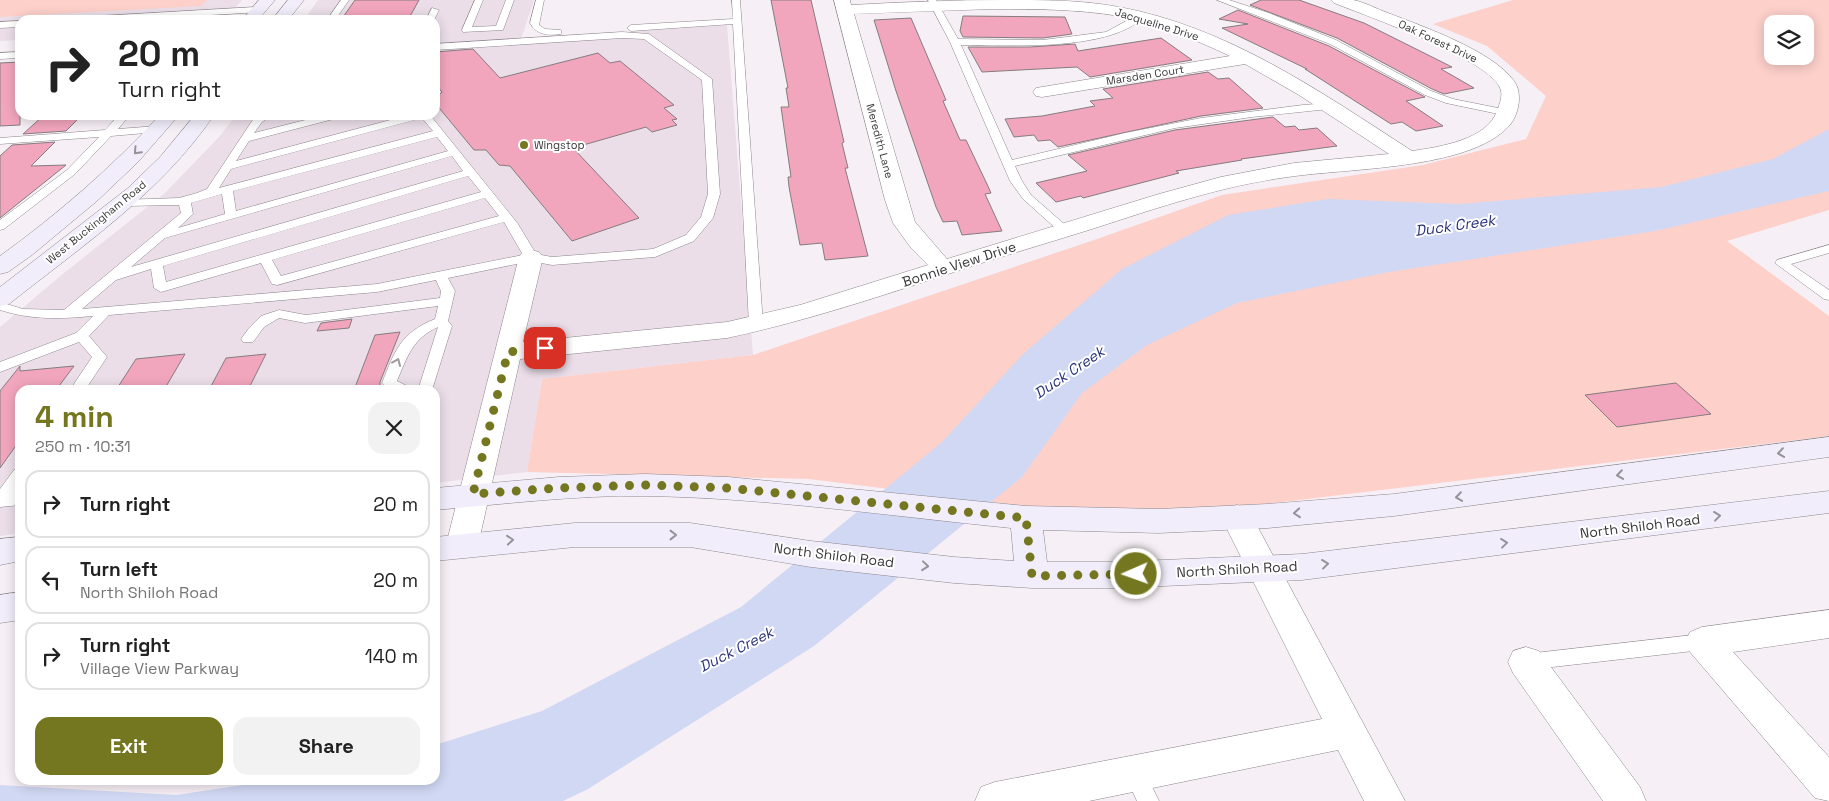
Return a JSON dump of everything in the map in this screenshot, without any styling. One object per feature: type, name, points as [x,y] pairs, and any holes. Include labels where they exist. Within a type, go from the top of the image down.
[{"type":"main road","points":[[284,15],[296,0]]},
{"type":"main road","name":"West Buckingham Road","points":[[0,298],[124,202],[174,154],[201,120]]},
{"type":"main road","name":"West Buckingham Road","points":[[5,260],[78,207],[120,170],[163,122]]},
{"type":"main road","points":[[440,498],[559,488],[645,485],[728,488],[1026,518],[1159,521],[1394,505],[1829,447]]},
{"type":"main road","name":"North Shiloh Road","points":[[448,547],[575,535],[690,535],[811,554],[954,570],[1032,576],[1117,575],[1302,567],[1829,502]]},
{"type":"main road","points":[[1026,518],[1032,576]]},
{"type":"main road","points":[[0,552],[15,550]]},
{"type":"main road","points":[[0,609],[15,607]]},
{"type":"street","name":"Oak Forest Drive","points":[[1343,0],[1425,34],[1485,64],[1506,82],[1510,90],[1508,114]]},
{"type":"street","name":"Jacqueline Drive","points":[[843,5],[933,2],[1018,4],[1088,7],[1140,17],[1184,31],[1248,58],[1288,80],[1407,158]]},
{"type":"street","name":"Meredith Lane","points":[[843,5],[904,224],[943,268]]},
{"type":"street","name":"Marsden Court","points":[[1042,92],[1248,58]]},
{"type":"street","points":[[1407,158],[1441,152],[1478,140],[1494,132],[1508,114]]},
{"type":"street","name":"Bonnie View Drive","points":[[508,352],[718,330],[756,324],[862,296],[943,268],[1177,195],[1244,178],[1329,165],[1407,158]]},
{"type":"street","points":[[448,547],[473,494],[531,257]]},
{"type":"street","points":[[1237,517],[1385,801]]},
{"type":"street","points":[[1702,642],[1829,624]]},
{"type":"street","points":[[1702,642],[1829,785]]},
{"type":"street","points":[[1526,662],[1626,801]]},
{"type":"street","points":[[995,801],[1142,787],[1348,731]]},
{"type":"lane","points":[[334,15],[345,0]]},
{"type":"lane","points":[[479,0],[466,30],[500,28],[510,0]]},
{"type":"lane","points":[[540,0],[534,23],[539,30],[546,32],[737,21]]},
{"type":"lane","points":[[736,0],[756,324]]},
{"type":"lane","points":[[1221,0],[1266,15],[1333,42],[1428,94],[1508,114]]},
{"type":"lane","points":[[933,2],[955,42],[1016,180],[1027,197],[1066,230]]},
{"type":"lane","points":[[170,15],[258,10]]},
{"type":"lane","points":[[432,15],[435,10]]},
{"type":"lane","points":[[955,42],[1052,42],[1114,32],[1140,17]]},
{"type":"lane","points":[[0,25],[15,24]]},
{"type":"lane","points":[[0,306],[22,313],[67,314],[377,288],[531,257],[552,261],[654,253],[690,238],[707,218],[714,194],[707,79],[646,36],[440,47]]},
{"type":"lane","points":[[0,56],[15,55]]},
{"type":"lane","points":[[1009,164],[1032,161],[1124,136],[1197,121],[1248,113],[1329,106]]},
{"type":"lane","points":[[0,226],[71,172],[120,120]]},
{"type":"lane","points":[[204,195],[211,191],[260,120]]},
{"type":"lane","points":[[245,139],[319,120]]},
{"type":"lane","points":[[227,167],[402,120]]},
{"type":"lane","points":[[429,120],[507,218],[531,257]]},
{"type":"lane","points":[[0,140],[109,132],[163,122]]},
{"type":"lane","points":[[124,202],[164,203],[184,200],[439,133]]},
{"type":"lane","points":[[160,237],[455,152]]},
{"type":"lane","points":[[111,277],[471,172]]},
{"type":"lane","points":[[227,189],[232,216]]},
{"type":"lane","points":[[147,308],[160,288],[488,194]]},
{"type":"lane","points":[[67,314],[187,214],[184,200]]},
{"type":"lane","points":[[265,258],[277,282],[507,218]]},
{"type":"lane","points":[[1829,249],[1781,263],[1829,296]]},
{"type":"lane","points":[[156,264],[160,288]]},
{"type":"lane","points":[[441,276],[448,291],[441,321]]},
{"type":"lane","points":[[291,314],[302,295]]},
{"type":"lane","points":[[248,339],[262,320],[277,315],[291,314],[305,319],[446,301]]},
{"type":"lane","points":[[0,367],[81,336],[105,311]]},
{"type":"lane","points":[[393,385],[388,383],[406,341],[421,328],[441,321]]},
{"type":"lane","points":[[427,385],[445,326],[441,321]]},
{"type":"lane","points":[[80,385],[100,356],[81,336]]},
{"type":"lane","points":[[1,501],[15,481]]},
{"type":"lane","points":[[1,501],[15,500]]},
{"type":"lane","points":[[1526,662],[1702,642]]},
{"type":"shaded area","points":[[0,0],[242,0],[228,15],[15,15],[15,40],[0,41]]},
{"type":"shaded area","points":[[0,0],[207,0],[201,6],[0,17]]},
{"type":"shaded area","points":[[318,0],[534,0],[521,39],[727,25],[753,355],[542,379],[527,472],[440,482],[440,385],[15,385],[15,534],[0,536],[0,327],[64,273],[165,193],[220,136],[232,120],[440,120],[440,15],[308,15]]},
{"type":"shaded area","points":[[1513,0],[1829,0],[1829,210],[1727,241],[1829,316],[1829,436],[1232,508],[1058,510],[809,479],[527,472],[542,379],[753,355],[1222,195],[1423,165],[1526,139],[1546,96],[1487,46],[1433,24]]},
{"type":"water","name":"Duck Creek","points":[[1829,129],[1829,191],[1655,231],[1389,272],[1237,303],[1147,345],[1082,393],[1022,477],[814,646],[588,789],[563,801],[0,801],[0,785],[176,795],[243,785],[440,785],[440,743],[542,711],[741,607],[941,443],[1023,354],[1122,269],[1228,215],[1327,199],[1460,204],[1661,187],[1773,159]]},
{"type":"building","points":[[355,0],[419,0],[411,15],[344,15]]},
{"type":"building","points":[[771,0],[811,0],[844,142],[842,143],[848,168],[845,168],[868,256],[825,260],[822,243],[800,245],[789,187],[788,177],[791,177],[781,107],[789,107],[786,88],[788,88]]},
{"type":"building","points":[[1261,0],[1299,0],[1364,23],[1452,67],[1441,69],[1474,88],[1444,94],[1337,38],[1250,5]]},
{"type":"building","points":[[1238,10],[1329,46],[1425,97],[1406,101],[1443,126],[1416,131],[1402,122],[1391,124],[1305,69],[1307,69],[1222,28],[1248,24],[1219,19]]},
{"type":"building","points":[[963,16],[1065,17],[1072,34],[1043,38],[963,37],[960,31]]},
{"type":"building","points":[[911,18],[946,100],[943,101],[960,140],[966,140],[991,193],[985,194],[1002,231],[962,235],[957,221],[943,222],[936,207],[874,20]]},
{"type":"building","points":[[1161,38],[1192,60],[1090,77],[1077,67],[982,72],[968,47],[1030,47],[1075,44],[1078,51]]},
{"type":"building","points":[[473,49],[500,78],[598,53],[610,63],[620,61],[674,105],[664,108],[677,119],[672,120],[677,125],[652,132],[646,127],[573,148],[639,218],[572,241],[510,166],[499,165],[486,150],[474,150],[440,109],[440,94],[442,92],[440,89],[440,52]]},
{"type":"building","points":[[15,62],[15,120],[20,120],[20,125],[0,126],[0,63]]},
{"type":"building","points":[[1208,72],[1218,79],[1229,78],[1263,108],[1201,116],[1058,147],[1050,140],[1038,141],[1034,135],[1014,137],[1005,119],[1042,116],[1095,106],[1090,101],[1113,98],[1103,89]]},
{"type":"building","points":[[1273,117],[1285,127],[1295,126],[1299,130],[1317,128],[1337,146],[1241,159],[1176,171],[1179,173],[1083,198],[1081,196],[1056,202],[1036,183],[1087,171],[1068,155],[1175,130]]},
{"type":"building","points":[[38,120],[77,120],[66,131],[23,134]]},
{"type":"building","points":[[55,142],[31,166],[66,165],[0,218],[0,156],[12,145]]},
{"type":"building","points":[[352,319],[349,328],[317,331],[321,323]]},
{"type":"building","points":[[400,332],[380,385],[356,385],[375,335]]},
{"type":"building","points":[[185,354],[167,385],[119,385],[136,359]]},
{"type":"building","points":[[266,354],[250,385],[212,385],[226,358]]},
{"type":"building","points":[[20,366],[20,371],[74,366],[60,385],[15,385],[15,447],[0,468],[0,391]]},
{"type":"building","points":[[1676,383],[1711,414],[1617,427],[1585,395]]},
{"type":"place","name":"Wingstop","points":[[524,145]]},
{"type":"route","points":[[545,348],[508,352],[473,494],[645,485],[728,488],[1026,518],[1032,576],[1136,574]]}]
